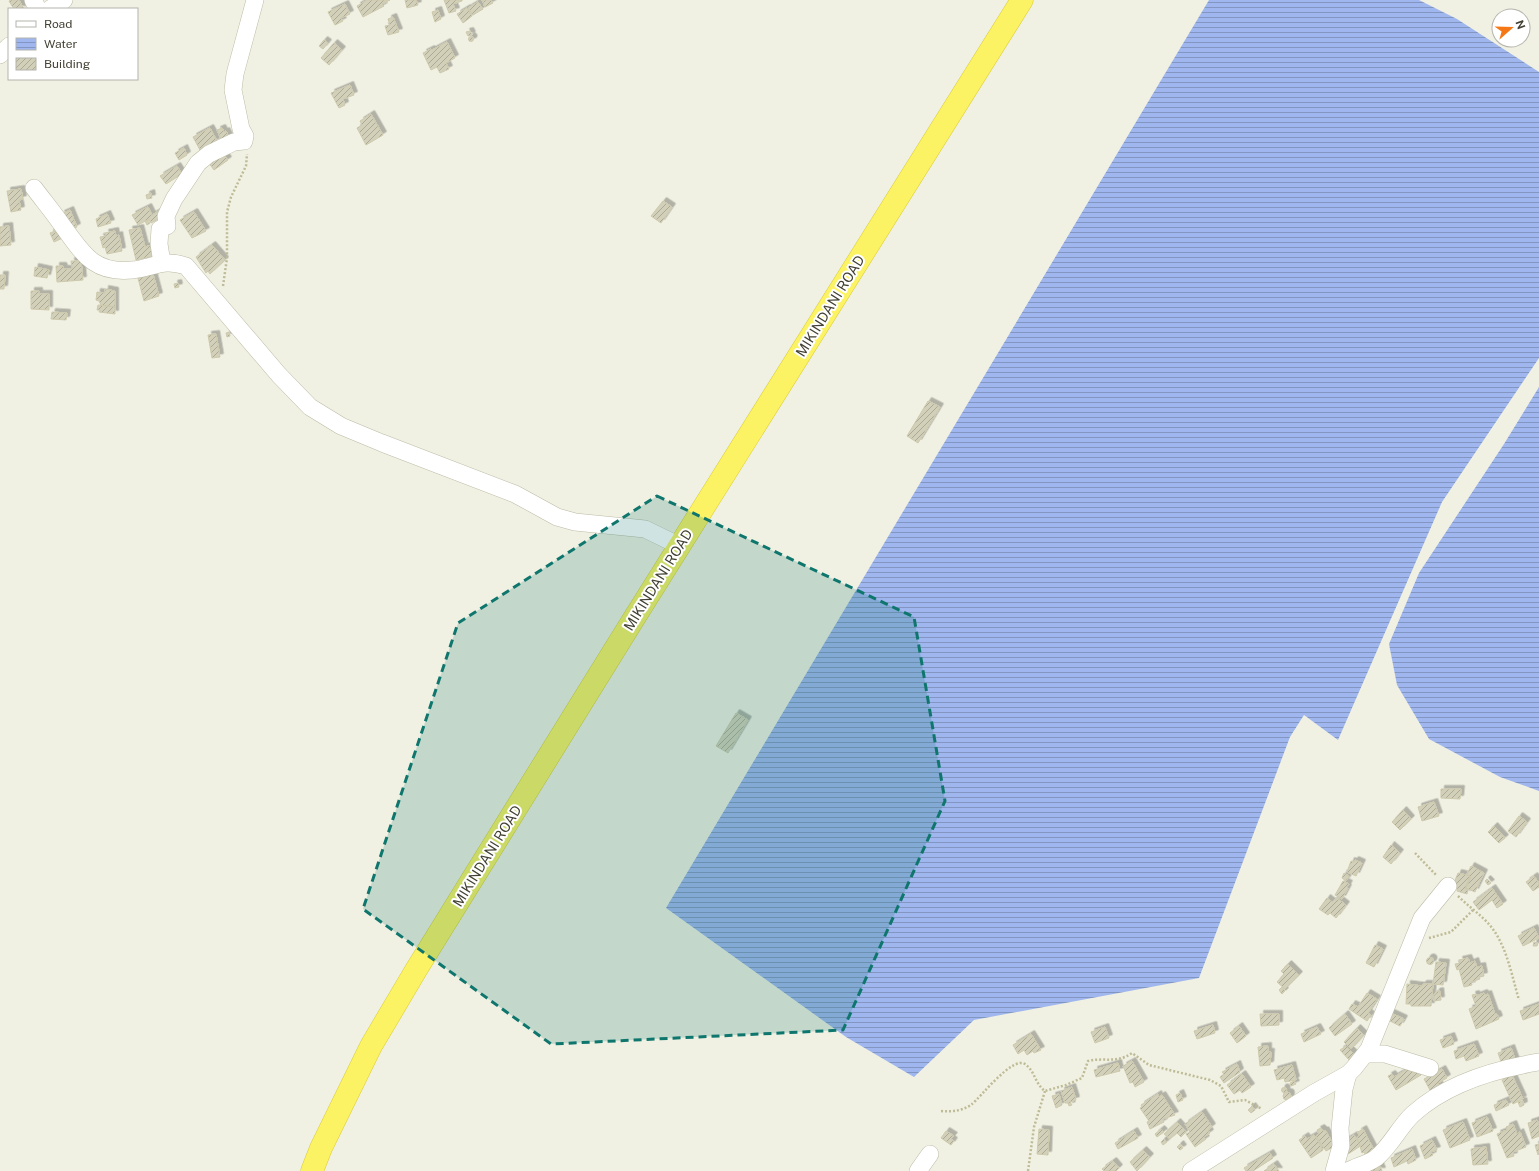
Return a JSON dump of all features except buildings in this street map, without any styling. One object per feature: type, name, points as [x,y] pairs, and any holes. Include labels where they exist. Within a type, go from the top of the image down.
[{"type":"highway","name":"MIKINDANI ROAD","points":[[312,1171],[321,1148],[371,1046],[416,970],[1022,0]]},
{"type":"street","points":[[52,8],[64,0]]},
{"type":"street","points":[[162,263],[159,244],[160,229],[167,226],[166,216],[183,184],[203,158],[234,142],[244,141],[245,136],[241,129],[234,90],[235,74],[255,0]]},
{"type":"street","points":[[0,55],[8,47]]},
{"type":"street","points":[[34,188],[78,249],[93,262],[108,269],[123,271],[173,262],[186,266],[279,375],[310,407],[341,426],[515,494],[557,517],[575,522],[644,529],[680,546]]},
{"type":"street","points":[[1199,1169],[1276,1117],[1348,1074],[1366,1054],[1422,918],[1448,886]]},
{"type":"street","points":[[1366,1054],[1385,1054],[1430,1068]]},
{"type":"street","points":[[1348,1171],[1374,1160],[1413,1114],[1443,1092],[1478,1078],[1539,1062]]},
{"type":"street","points":[[1334,1171],[1341,1146],[1340,1128],[1344,1089],[1348,1074]]},
{"type":"street","points":[[918,1171],[930,1154]]},
{"type":"path","points":[[219,304],[227,258],[227,212],[231,197],[246,166],[247,157],[244,141]]},
{"type":"path","points":[[1415,853],[1486,921],[1496,934],[1504,951],[1519,1000]]},
{"type":"path","points":[[1413,938],[1434,937],[1451,932],[1473,910]]},
{"type":"path","points":[[942,1111],[953,1112],[970,1105],[1003,1073],[1018,1063],[1024,1064],[1031,1071],[1039,1087],[1045,1091],[1066,1085],[1082,1078],[1088,1061],[1114,1061],[1125,1058],[1132,1053],[1149,1065],[1210,1080],[1221,1086],[1229,1102],[1245,1100],[1276,1117]]},
{"type":"path","points":[[1028,1171],[1034,1127],[1045,1091]]},
{"type":"highlighted area","points":[[657,496],[914,617],[945,801],[843,1030],[551,1044],[363,909],[458,623]]},
{"type":"water","points":[[1209,0],[1419,0],[1457,19],[1491,41],[1491,48],[1502,48],[1539,72],[1539,358],[1442,502],[1338,740],[1304,715],[1290,737],[1199,978],[974,1020],[914,1077],[846,1037],[666,908]]},
{"type":"water","points":[[1539,387],[1539,791],[1500,777],[1429,739],[1397,685],[1389,644],[1419,573],[1504,444]]}]
